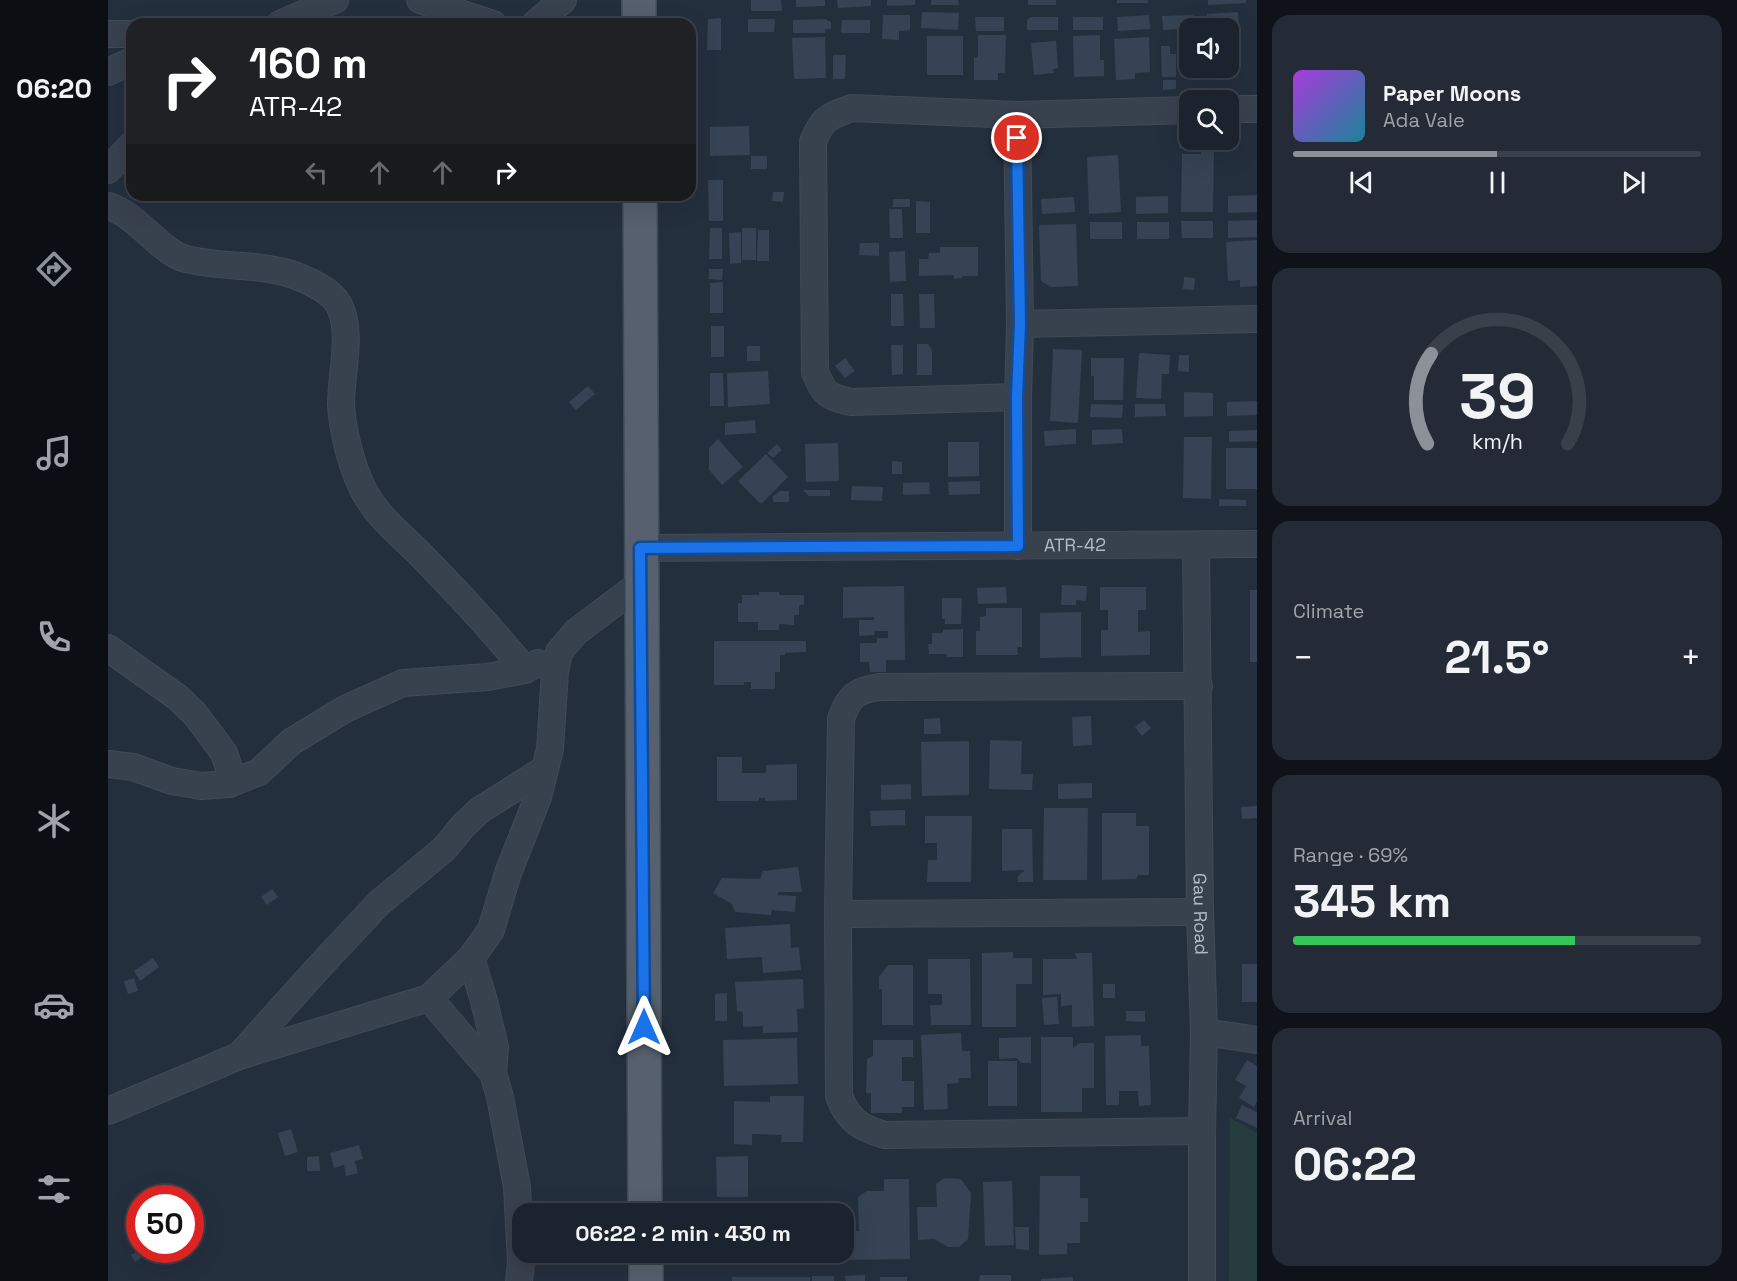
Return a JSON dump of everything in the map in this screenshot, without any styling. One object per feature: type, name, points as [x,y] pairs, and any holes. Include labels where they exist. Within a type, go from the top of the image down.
[{"type":"main road","points":[[639,0],[639,18]]},
{"type":"main road","points":[[640,201],[645,1203]]},
{"type":"main road","points":[[646,1263],[646,1281]]},
{"type":"street","points":[[287,18],[303,5],[335,0]]},
{"type":"street","points":[[420,0],[475,18]]},
{"type":"street","points":[[542,18],[563,0]]},
{"type":"street","points":[[108,34],[126,34]]},
{"type":"street","points":[[108,72],[126,64]]},
{"type":"street","points":[[1017,397],[851,402],[836,398],[824,391],[815,372],[813,142],[818,127],[832,114],[852,108],[1017,115],[1179,110]]},
{"type":"street","points":[[1239,109],[1257,109]]},
{"type":"street","points":[[1017,115],[1020,324],[1017,397],[1018,546]]},
{"type":"street","points":[[108,170],[126,151]]},
{"type":"street","points":[[108,206],[143,227],[167,249],[184,258],[259,267],[293,275],[326,290],[338,303],[344,319],[345,346],[341,405],[350,458],[362,489],[380,515],[496,634],[525,670]]},
{"type":"street","points":[[1020,324],[1257,320]]},
{"type":"street","name":"ATR-42","points":[[640,548],[1257,544]]},
{"type":"street","name":"Gau Road","points":[[1196,546],[1200,912],[1204,1032],[1202,1281]]},
{"type":"street","points":[[108,764],[133,767],[172,781],[201,786],[228,784],[259,772],[291,742],[345,709],[404,683],[488,677],[525,670],[559,652],[576,633],[641,582]]},
{"type":"street","points":[[108,648],[177,697],[195,714],[224,753],[230,771],[228,784]]},
{"type":"street","points":[[108,1112],[239,1056],[429,998],[471,958],[491,930],[508,873],[538,797],[550,749],[555,671],[559,652]]},
{"type":"street","points":[[1199,686],[879,687],[855,694],[847,702],[841,719],[838,914],[839,1096],[844,1111],[856,1123],[870,1131],[885,1135],[1202,1131]]},
{"type":"street","points":[[239,1056],[379,903],[444,849],[480,810],[545,769]]},
{"type":"street","points":[[838,914],[1200,912]]},
{"type":"street","points":[[471,958],[495,1047],[493,1073],[500,1097],[517,1187],[521,1263],[519,1281]]},
{"type":"street","points":[[429,998],[493,1073]]},
{"type":"street","points":[[1204,1032],[1257,1040]]},
{"type":"green space","points":[[1230,1118],[1257,1133],[1257,1281],[1229,1281]]},
{"type":"building","points":[[751,0],[781,0],[782,11],[751,11]]},
{"type":"building","points":[[796,0],[825,0],[825,6],[796,7]]},
{"type":"building","points":[[837,0],[871,0],[871,6],[838,8]]},
{"type":"building","points":[[887,0],[915,0],[915,5],[887,6]]},
{"type":"building","points":[[931,0],[958,0],[959,5],[931,5]]},
{"type":"building","points":[[1028,0],[1056,0],[1056,5],[1028,5]]},
{"type":"building","points":[[1117,0],[1148,0],[1148,3],[1117,3]]},
{"type":"building","points":[[1208,0],[1246,0],[1246,3],[1208,5]]},
{"type":"building","points":[[922,12],[959,13],[958,30],[921,28]]},
{"type":"building","points":[[1238,12],[1238,18],[1207,18],[1207,14]]},
{"type":"building","points":[[883,15],[910,15],[910,30],[899,31],[899,40],[882,39]]},
{"type":"building","points":[[1149,15],[1150,29],[1118,31],[1117,17]]},
{"type":"building","points":[[1193,15],[1193,18],[1179,18],[1179,29],[1163,30],[1162,16]]},
{"type":"building","points":[[975,17],[1004,17],[1004,31],[976,31]]},
{"type":"building","points":[[1031,17],[1058,17],[1058,30],[1027,30],[1027,20]]},
{"type":"building","points":[[1073,17],[1103,17],[1103,30],[1073,30]]},
{"type":"building","points":[[721,18],[721,50],[707,50],[708,19]]},
{"type":"building","points":[[748,19],[775,19],[774,32],[748,32]]},
{"type":"building","points":[[825,19],[831,22],[831,29],[825,29],[825,33],[793,33],[793,20]]},
{"type":"building","points":[[842,20],[870,20],[870,33],[841,33]]},
{"type":"building","points":[[978,35],[1006,35],[1005,73],[998,73],[998,80],[974,80],[974,58],[978,57]]},
{"type":"building","points":[[1100,35],[1100,60],[1104,60],[1104,76],[1074,77],[1073,36]]},
{"type":"building","points":[[927,36],[963,36],[963,75],[927,75]]},
{"type":"building","points":[[825,37],[826,78],[794,79],[792,38]]},
{"type":"building","points":[[1149,37],[1150,72],[1135,73],[1135,79],[1116,80],[1114,39]]},
{"type":"building","points":[[1056,41],[1058,68],[1053,69],[1054,73],[1034,75],[1031,43]]},
{"type":"building","points":[[1161,46],[1170,46],[1170,54],[1176,54],[1176,77],[1162,77]]},
{"type":"building","points":[[833,55],[846,55],[845,79],[833,79]]},
{"type":"building","points":[[1163,80],[1176,80],[1176,89],[1163,90]]},
{"type":"building","points":[[749,126],[750,155],[710,156],[710,127]]},
{"type":"building","points":[[1201,150],[1214,150],[1213,212],[1181,212],[1182,154],[1201,154]]},
{"type":"building","points":[[1118,155],[1121,212],[1089,214],[1087,157]]},
{"type":"building","points":[[751,156],[767,156],[767,169],[751,169]]},
{"type":"building","points":[[708,180],[723,180],[723,221],[709,221]]},
{"type":"building","points":[[773,192],[784,192],[783,202],[772,201]]},
{"type":"building","points":[[1257,195],[1257,212],[1228,213],[1228,196]]},
{"type":"building","points":[[1168,196],[1168,213],[1136,214],[1136,197]]},
{"type":"building","points":[[1074,197],[1075,212],[1042,214],[1041,199]]},
{"type":"building","points":[[893,199],[910,199],[910,207],[893,207]]},
{"type":"building","points":[[916,201],[930,202],[930,233],[916,233]]},
{"type":"building","points":[[889,209],[902,209],[903,238],[890,238]]},
{"type":"building","points":[[1257,220],[1257,237],[1228,238],[1228,221]]},
{"type":"building","points":[[1181,221],[1213,221],[1213,238],[1182,238]]},
{"type":"building","points":[[1090,222],[1122,222],[1122,239],[1090,239]]},
{"type":"building","points":[[1137,222],[1169,222],[1169,239],[1137,239]]},
{"type":"building","points":[[1076,224],[1078,286],[1051,287],[1041,281],[1039,225]]},
{"type":"building","points":[[710,228],[722,228],[722,259],[709,259]]},
{"type":"building","points":[[742,228],[756,228],[756,260],[742,260]]},
{"type":"building","points":[[758,230],[769,230],[769,261],[757,261]]},
{"type":"building","points":[[741,232],[741,263],[730,264],[729,233]]},
{"type":"building","points":[[1257,240],[1257,286],[1240,287],[1240,280],[1228,281],[1226,242]]},
{"type":"building","points":[[860,243],[879,243],[879,256],[859,255]]},
{"type":"building","points":[[940,247],[978,247],[978,276],[962,276],[962,278],[954,279],[954,275],[919,276],[919,259],[928,259],[929,253],[940,253]]},
{"type":"building","points":[[905,251],[906,281],[890,282],[889,252]]},
{"type":"building","points":[[709,269],[723,269],[722,280],[709,279]]},
{"type":"building","points":[[1184,277],[1195,278],[1194,290],[1183,289]]},
{"type":"building","points":[[723,282],[723,313],[710,313],[710,283]]},
{"type":"building","points":[[891,294],[903,294],[904,326],[891,326]]},
{"type":"building","points":[[919,294],[934,294],[935,328],[920,328]]},
{"type":"building","points":[[711,326],[724,326],[724,357],[711,357]]},
{"type":"building","points":[[917,344],[928,344],[932,350],[932,375],[917,375]]},
{"type":"building","points":[[891,345],[903,345],[903,374],[892,375]]},
{"type":"building","points":[[747,346],[760,346],[760,361],[747,361]]},
{"type":"building","points":[[1053,349],[1082,350],[1078,423],[1050,421]]},
{"type":"building","points":[[1139,353],[1170,355],[1169,374],[1162,374],[1161,399],[1136,398]]},
{"type":"building","points":[[1179,355],[1189,355],[1189,372],[1178,371]]},
{"type":"building","points":[[845,358],[855,371],[845,378],[835,366]]},
{"type":"building","points":[[1091,358],[1124,358],[1123,400],[1094,400]]},
{"type":"building","points":[[768,371],[770,404],[728,407],[727,373]]},
{"type":"building","points":[[710,373],[723,373],[724,406],[710,406]]},
{"type":"building","points":[[588,386],[595,394],[576,410],[569,402]]},
{"type":"building","points":[[1184,392],[1213,393],[1213,416],[1184,417]]},
{"type":"building","points":[[1257,401],[1257,415],[1227,416],[1227,402]]},
{"type":"building","points":[[1091,404],[1123,405],[1122,418],[1090,417]]},
{"type":"building","points":[[1135,404],[1165,404],[1166,416],[1135,417]]},
{"type":"building","points":[[755,420],[756,433],[725,435],[725,423]]},
{"type":"building","points":[[1076,429],[1076,444],[1045,446],[1044,431]]},
{"type":"building","points":[[1122,429],[1123,443],[1092,445],[1092,430]]},
{"type":"building","points":[[1257,430],[1257,441],[1229,442],[1229,431]]},
{"type":"building","points":[[1184,437],[1212,437],[1211,499],[1183,498]]},
{"type":"building","points":[[718,439],[743,467],[722,485],[709,470],[709,448]]},
{"type":"building","points":[[948,442],[979,442],[979,476],[948,477]]},
{"type":"building","points":[[838,443],[839,481],[806,482],[805,444]]},
{"type":"building","points":[[777,444],[782,450],[773,458],[767,453]]},
{"type":"building","points":[[1226,448],[1257,448],[1257,489],[1226,489]]},
{"type":"building","points":[[766,454],[788,477],[761,504],[738,481]]},
{"type":"building","points":[[892,461],[902,462],[902,474],[892,474]]},
{"type":"building","points":[[980,481],[980,494],[949,495],[948,482]]},
{"type":"building","points":[[929,482],[930,494],[903,495],[903,483]]},
{"type":"building","points":[[852,486],[883,487],[882,501],[851,500]]},
{"type":"building","points":[[803,490],[830,490],[830,496],[809,496]]},
{"type":"building","points":[[780,491],[789,491],[789,502],[773,502],[773,496]]},
{"type":"building","points":[[1219,499],[1246,500],[1246,506],[1219,506]]},
{"type":"building","points":[[1062,585],[1087,586],[1086,601],[1076,600],[1076,605],[1061,605]]},
{"type":"building","points":[[904,586],[905,660],[886,660],[886,672],[870,672],[869,662],[860,662],[860,643],[877,643],[877,638],[888,638],[888,631],[875,631],[874,635],[859,636],[859,620],[874,620],[874,617],[843,618],[843,587]]},
{"type":"building","points":[[1006,587],[1007,603],[978,604],[977,588]]},
{"type":"building","points":[[1100,587],[1146,587],[1146,610],[1138,610],[1138,632],[1150,631],[1150,655],[1101,656],[1101,630],[1108,630],[1108,610],[1100,610]]},
{"type":"building","points":[[1250,590],[1257,590],[1257,662],[1250,662]]},
{"type":"building","points":[[759,592],[804,595],[804,605],[799,605],[799,615],[794,615],[794,625],[779,624],[779,630],[758,630],[758,622],[738,622],[738,603],[742,603],[742,595],[759,595]]},
{"type":"building","points":[[942,598],[962,598],[961,624],[945,624],[945,619],[942,619]]},
{"type":"building","points":[[986,608],[1022,608],[1022,647],[1017,647],[1018,655],[976,655],[976,631],[980,631],[980,617],[986,616]]},
{"type":"building","points":[[1081,612],[1081,657],[1040,658],[1040,613]]},
{"type":"building","points":[[963,629],[963,657],[929,654],[928,644],[932,644],[932,633]]},
{"type":"building","points":[[714,641],[806,641],[806,652],[780,655],[780,672],[775,672],[775,689],[751,689],[751,682],[744,682],[744,685],[714,685]]},
{"type":"building","points":[[1091,716],[1092,745],[1073,746],[1072,717]]},
{"type":"building","points":[[940,718],[941,734],[924,734],[924,719]]},
{"type":"building","points":[[1144,720],[1151,728],[1142,736],[1135,727]]},
{"type":"building","points":[[990,740],[1022,741],[1021,774],[1033,774],[1032,790],[989,789]]},
{"type":"building","points":[[969,741],[969,795],[922,796],[921,742]]},
{"type":"building","points":[[717,757],[742,757],[742,773],[766,773],[766,765],[797,764],[797,800],[765,801],[765,798],[759,798],[759,801],[717,801]]},
{"type":"building","points":[[1092,783],[1092,798],[1058,799],[1058,784]]},
{"type":"building","points":[[911,784],[911,799],[881,800],[881,785]]},
{"type":"building","points":[[1257,806],[1257,818],[1242,819],[1241,807]]},
{"type":"building","points":[[1044,808],[1088,808],[1087,880],[1043,880]]},
{"type":"building","points":[[905,810],[905,825],[871,826],[870,811]]},
{"type":"building","points":[[1102,813],[1136,813],[1136,826],[1149,826],[1149,875],[1138,875],[1136,879],[1102,880]]},
{"type":"building","points":[[925,816],[972,816],[971,882],[927,882],[928,860],[937,860],[937,843],[925,843]]},
{"type":"building","points":[[1002,829],[1032,829],[1033,882],[1018,882],[1018,876],[1025,870],[1002,871]]},
{"type":"building","points":[[798,867],[802,892],[779,892],[777,895],[796,896],[795,912],[772,910],[771,915],[735,912],[732,904],[713,893],[722,878],[760,879],[763,871]]},
{"type":"building","points":[[272,889],[278,897],[267,905],[261,897]]},
{"type":"building","points":[[790,924],[791,948],[799,947],[801,970],[763,973],[762,957],[727,959],[725,928]]},
{"type":"building","points":[[1013,952],[1013,958],[1032,958],[1032,984],[1016,984],[1016,1027],[982,1027],[982,953]]},
{"type":"building","points":[[1075,953],[1092,953],[1094,1026],[1072,1027],[1072,1005],[1061,1006],[1061,994],[1043,995],[1043,959],[1077,959]]},
{"type":"building","points":[[153,958],[159,967],[140,981],[134,971]]},
{"type":"building","points":[[928,959],[970,959],[971,1025],[931,1025],[930,1005],[942,1005],[942,994],[928,994]]},
{"type":"building","points":[[1242,964],[1257,964],[1257,1002],[1242,1002]]},
{"type":"building","points":[[888,965],[913,965],[913,1025],[882,1025],[882,989],[879,989],[879,977]]},
{"type":"building","points":[[134,978],[138,991],[128,994],[124,981]]},
{"type":"building","points":[[803,979],[804,1008],[797,1009],[798,1032],[763,1033],[763,1026],[743,1027],[743,1012],[737,1011],[735,982]]},
{"type":"building","points":[[1103,984],[1115,984],[1115,998],[1103,998]]},
{"type":"building","points":[[727,993],[727,1021],[715,1021],[715,994]]},
{"type":"building","points":[[1057,997],[1059,1024],[1044,1025],[1042,998]]},
{"type":"building","points":[[1126,1011],[1145,1011],[1145,1022],[1126,1021]]},
{"type":"building","points":[[961,1033],[962,1051],[970,1051],[971,1078],[958,1078],[959,1083],[947,1084],[948,1109],[924,1110],[921,1035]]},
{"type":"building","points":[[1141,1035],[1141,1046],[1149,1046],[1151,1105],[1139,1106],[1138,1091],[1119,1091],[1119,1105],[1106,1105],[1105,1036]]},
{"type":"building","points":[[1031,1037],[1031,1063],[1021,1063],[1017,1058],[999,1059],[999,1038]]},
{"type":"building","points":[[1041,1037],[1073,1037],[1073,1048],[1080,1043],[1094,1043],[1094,1088],[1082,1088],[1082,1112],[1041,1112]]},
{"type":"building","points":[[797,1038],[798,1084],[724,1086],[723,1040]]},
{"type":"building","points":[[873,1040],[913,1040],[913,1057],[902,1057],[902,1081],[914,1081],[914,1107],[902,1107],[902,1113],[871,1113],[871,1093],[866,1093],[867,1059],[873,1056]]},
{"type":"building","points":[[1247,1060],[1257,1066],[1257,1102],[1254,1107],[1239,1098],[1246,1086],[1235,1080]]},
{"type":"building","points":[[988,1061],[1017,1061],[1017,1106],[988,1106]]},
{"type":"building","points":[[770,1096],[804,1096],[803,1142],[781,1142],[782,1135],[752,1134],[752,1145],[734,1144],[734,1101],[770,1102]]},
{"type":"building","points":[[1242,1105],[1257,1112],[1257,1128],[1236,1118]]},
{"type":"building","points":[[291,1129],[298,1152],[285,1156],[278,1133]]},
{"type":"building","points":[[359,1145],[363,1159],[355,1161],[358,1173],[346,1176],[344,1165],[334,1168],[330,1153]]},
{"type":"building","points":[[319,1156],[320,1171],[307,1171],[307,1157]]},
{"type":"building","points":[[748,1156],[748,1197],[717,1197],[716,1157]]},
{"type":"building","points":[[1040,1176],[1080,1176],[1080,1198],[1088,1198],[1088,1222],[1080,1222],[1080,1243],[1067,1243],[1067,1254],[1039,1255]]},
{"type":"building","points":[[945,1178],[961,1179],[971,1193],[968,1239],[959,1247],[948,1247],[934,1239],[918,1240],[917,1207],[937,1207],[936,1184]]},
{"type":"building","points":[[884,1179],[909,1179],[910,1259],[854,1260],[854,1231],[859,1231],[858,1197],[867,1191],[884,1191]]},
{"type":"building","points":[[1012,1181],[1014,1245],[985,1246],[983,1182]]},
{"type":"building","points":[[1015,1227],[1029,1227],[1029,1250],[1016,1249]]},
{"type":"building","points":[[865,1275],[865,1281],[846,1281],[845,1276]]},
{"type":"building","points":[[980,1275],[1011,1275],[1011,1281],[979,1281]]},
{"type":"building","points":[[812,1276],[834,1276],[834,1281],[812,1281]]},
{"type":"building","points":[[732,1277],[810,1277],[810,1281],[732,1281]]},
{"type":"building","points":[[880,1277],[907,1277],[907,1281],[880,1281]]},
{"type":"building","points":[[1073,1277],[1073,1281],[1041,1281],[1041,1279]]},
{"type":"route","points":[[644,1027],[640,548],[1018,546],[1017,397],[1020,324],[1017,138]]}]
